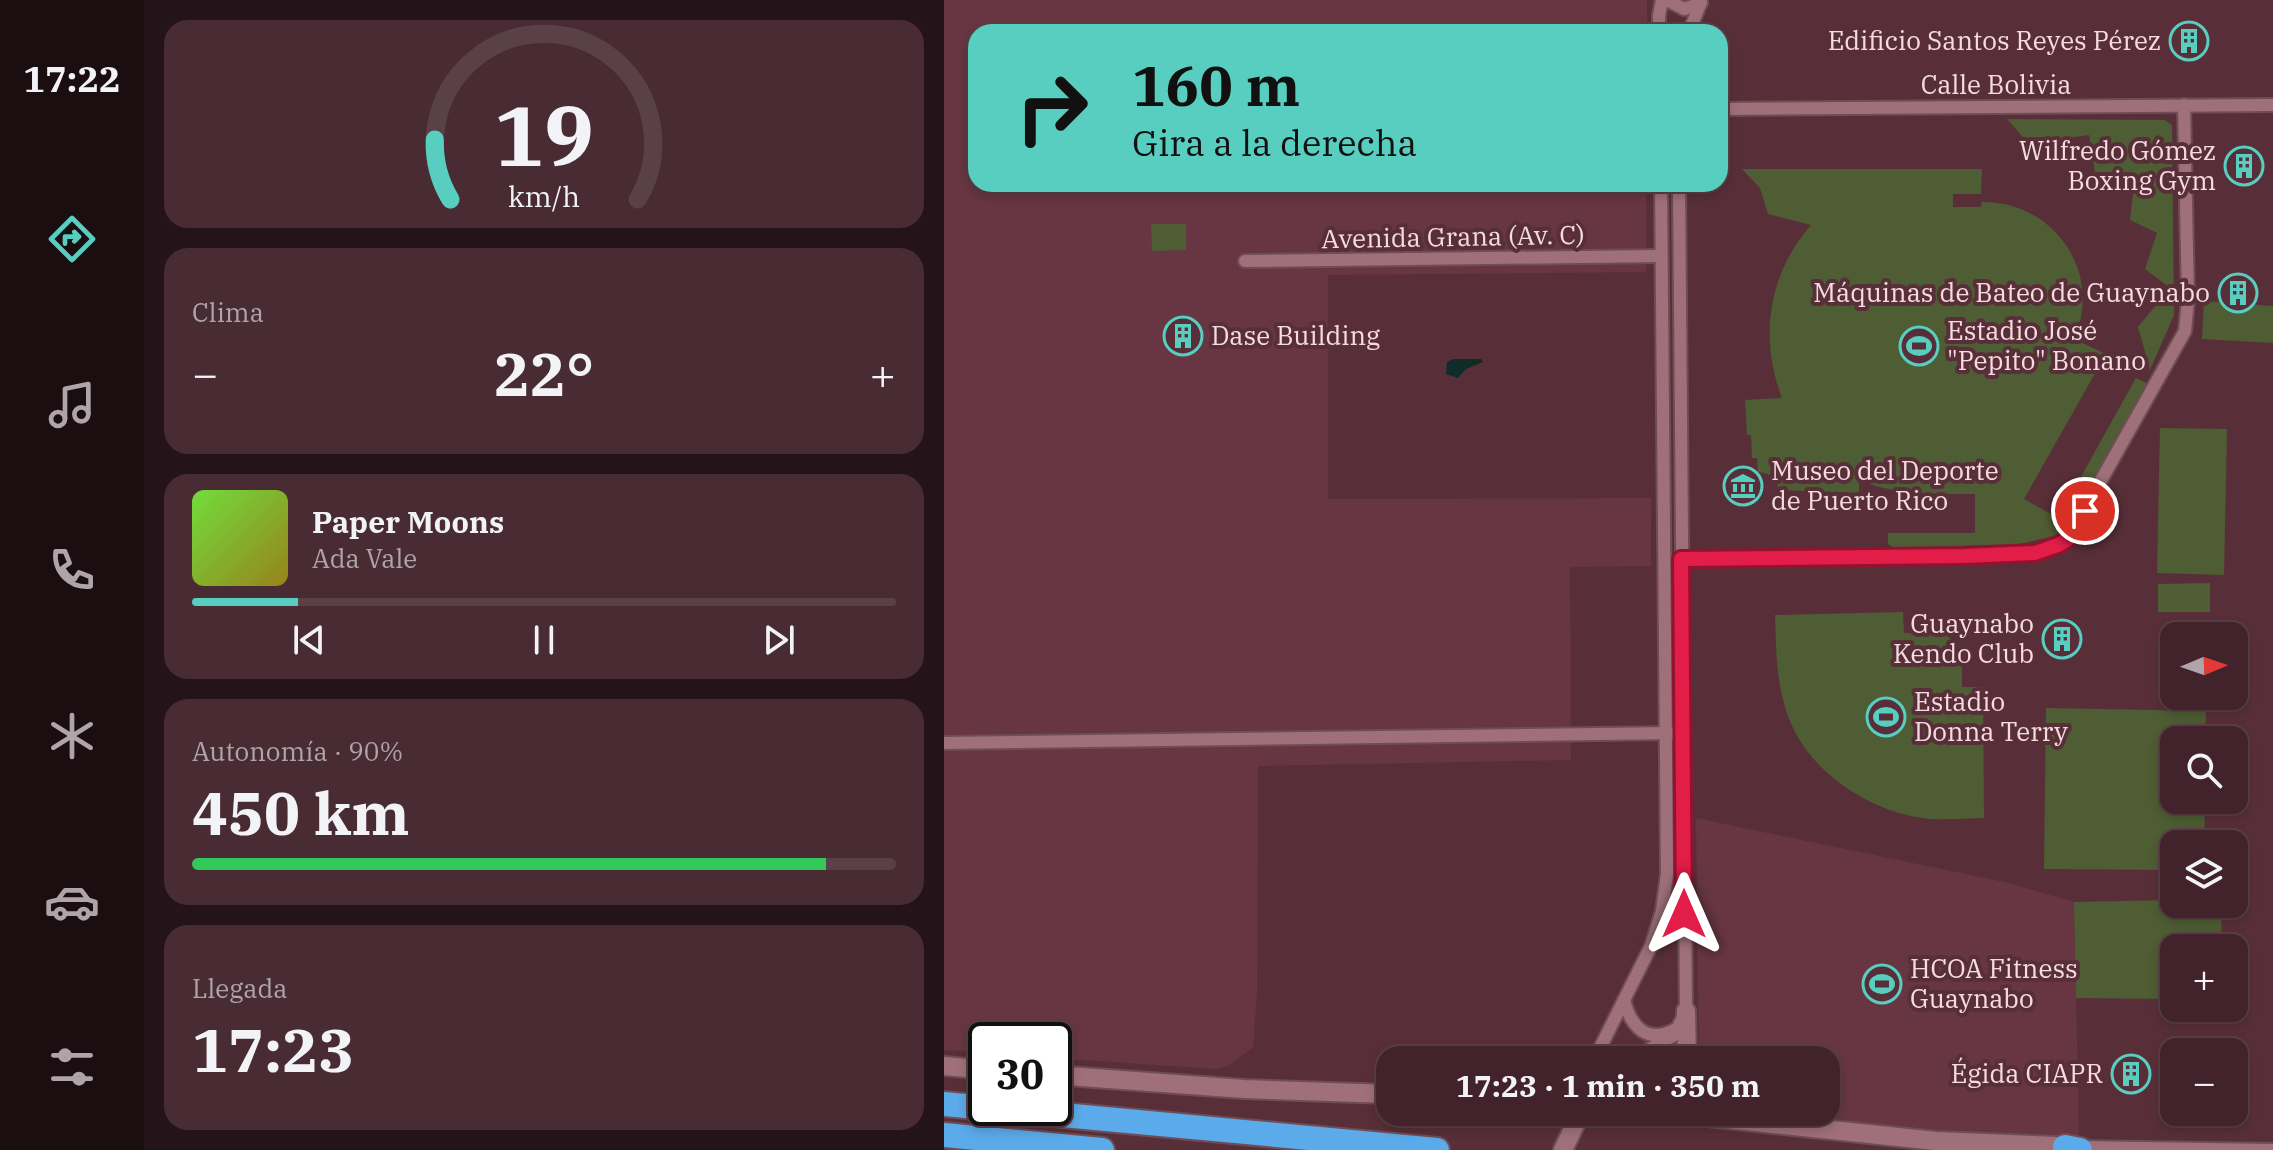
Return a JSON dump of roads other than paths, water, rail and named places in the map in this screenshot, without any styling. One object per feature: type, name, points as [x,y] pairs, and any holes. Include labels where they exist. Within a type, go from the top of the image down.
[{"type":"highway","points":[[944,1104],[968,1106]]},
{"type":"highway","points":[[1072,1116],[1437,1150]]},
{"type":"highway","points":[[944,1135],[1102,1150]]},
{"type":"street","points":[[1659,24],[1665,0],[1684,9],[1702,1]]},
{"type":"street","points":[[1692,24],[1702,1]]},
{"type":"street","points":[[1681,559],[2011,555],[2046,550],[2068,539],[2185,331],[2188,277],[2184,105]]},
{"type":"street","name":"Calle Bolivia","points":[[1728,109],[2273,105]]},
{"type":"street","points":[[1601,1046],[1651,946],[1662,911],[1667,874],[1661,192]]},
{"type":"street","points":[[1679,192],[1682,1019],[1685,1046]]},
{"type":"street","name":"Avenida Grana (Av. C)","points":[[1245,261],[1661,256]]},
{"type":"street","points":[[944,743],[1682,733]]},
{"type":"street","points":[[1624,1000],[1630,1020],[1641,1031],[1660,1034],[1682,1019]]},
{"type":"street","points":[[1657,1046],[1668,1040],[1682,1019]]},
{"type":"street","points":[[944,1066],[968,1068]]},
{"type":"street","points":[[1072,1076],[1244,1089],[1376,1094]]},
{"type":"street","points":[[1563,1150],[1574,1126]]},
{"type":"street","points":[[1802,1126],[1936,1141],[2067,1148],[2273,1150]]},
{"type":"place","name":"Edificio Santos Reyes Pérez","points":[[2189,41]]},
{"type":"place","name":"Wilfredo Gómez Boxing Gym","points":[[2244,166]]},
{"type":"place","name":"Máquinas de Bateo de Guaynabo","points":[[2238,293]]},
{"type":"place","name":"Dase Building","points":[[1183,336]]},
{"type":"place","name":"Estadio José \"Pepito\" Bonano","points":[[1919,346]]},
{"type":"place","name":"Museo del Deporte de Puerto Rico","points":[[1743,486]]},
{"type":"place","name":"Guaynabo Kendo Club","points":[[2062,639]]},
{"type":"place","name":"Estadio Donna Terry","points":[[1886,717]]},
{"type":"place","name":"HCOA Fitness Guaynabo","points":[[1882,984]]},
{"type":"place","name":"Égida CIAPR","points":[[2131,1074]]}]
